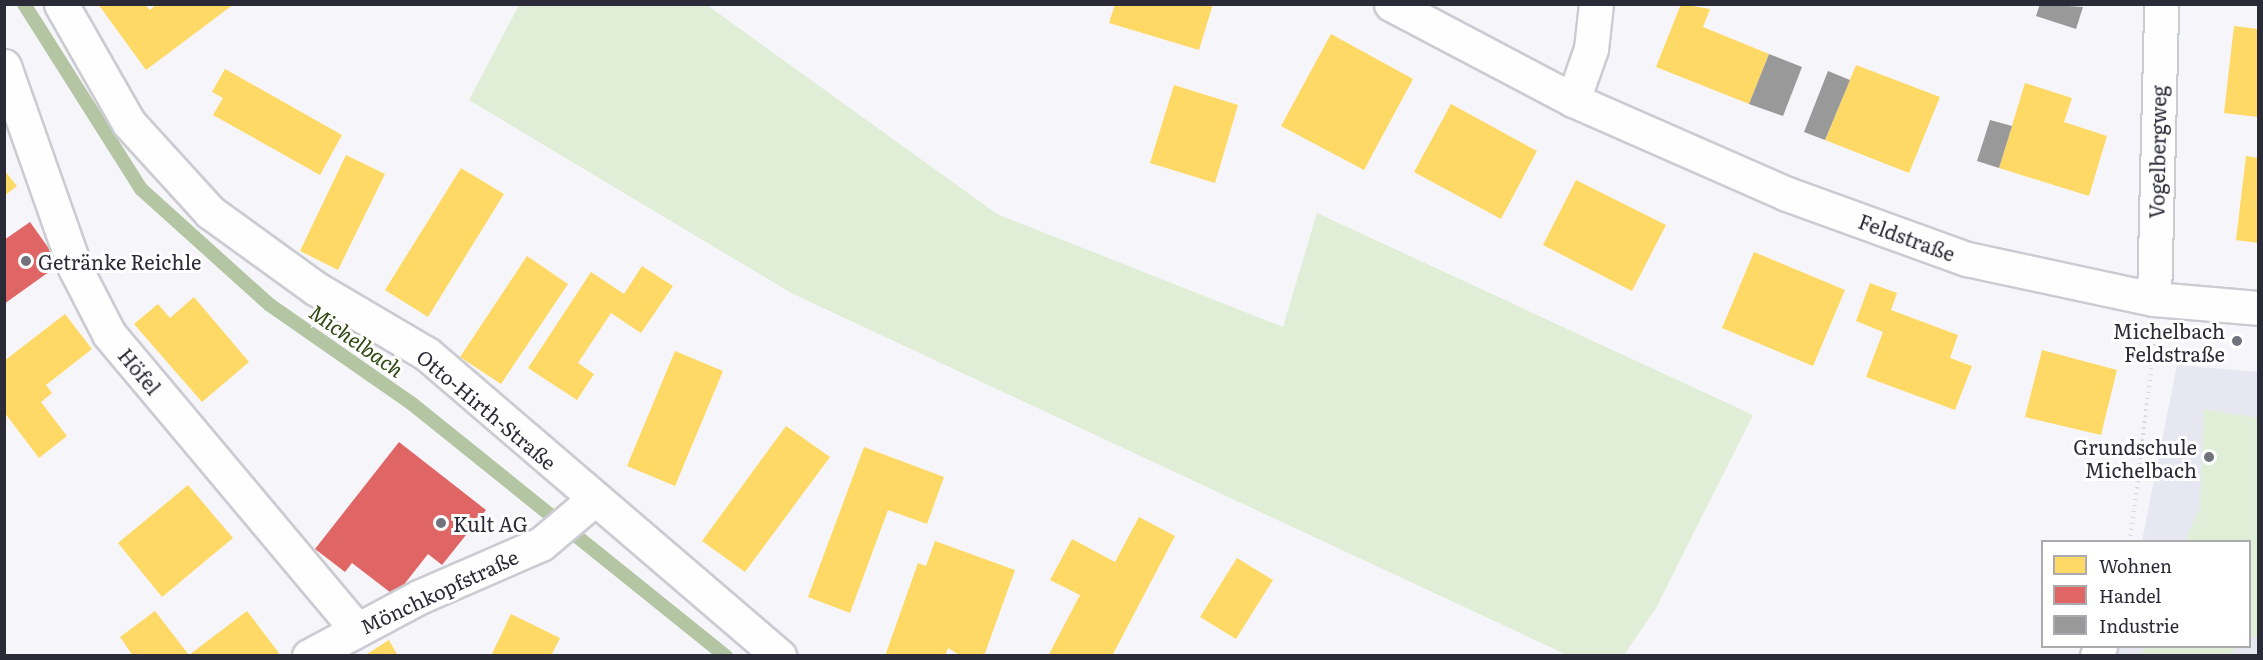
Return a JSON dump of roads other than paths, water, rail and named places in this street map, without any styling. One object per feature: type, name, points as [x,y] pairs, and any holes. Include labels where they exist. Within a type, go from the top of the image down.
[{"type":"street","name":"Otto-Hirth-Straße","points":[[61,4],[129,123],[210,212],[315,288],[427,354],[586,509],[779,656]]},
{"type":"street","name":"Feldstraße","points":[[1391,4],[1574,100],[1787,194],[1967,259],[2154,299],[2259,308]]},
{"type":"street","points":[[1574,100],[1591,49],[1596,4]]},
{"type":"street","name":"Vogelbergweg","points":[[2154,299],[2161,4]]},
{"type":"street","name":"Höfel","points":[[4,66],[75,268],[109,334],[356,628]]},
{"type":"street","name":"Mönchkopfstraße","points":[[309,656],[356,628],[419,597],[541,544],[586,509]]},
{"type":"waterway","name":"Michelbach","points":[[24,4],[141,189],[270,305],[411,403],[726,656]]},
{"type":"place","name":"Getränke Reichle","points":[[26,261]]},
{"type":"place","name":"Michelbach Feldstraße","points":[[2237,341]]},
{"type":"place","name":"Grundschule Michelbach","points":[[2209,457]]},
{"type":"place","name":"Kult AG","points":[[441,523]]}]
